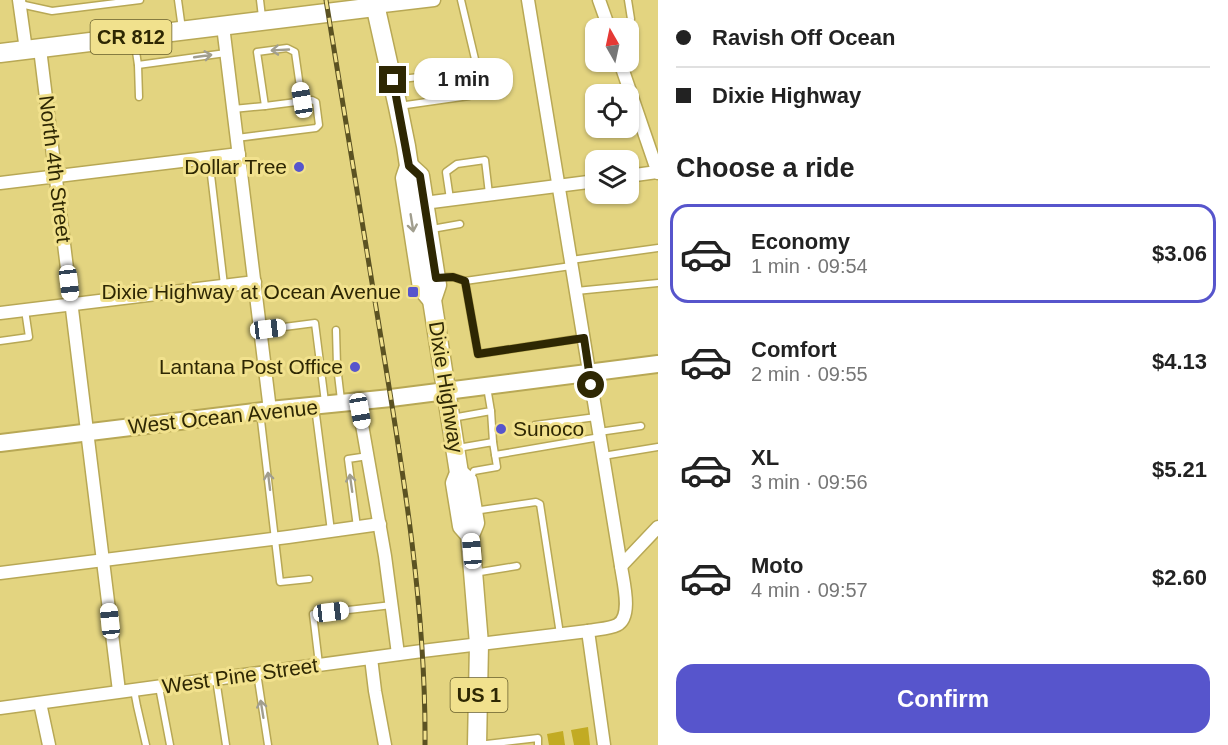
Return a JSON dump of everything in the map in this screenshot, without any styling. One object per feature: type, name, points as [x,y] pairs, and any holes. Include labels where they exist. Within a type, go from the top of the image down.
[{"type":"main road","name":"CR 812","points":[[0,54],[263,21],[375,4]]},
{"type":"main road","name":"Dixie Highway","points":[[375,4],[393,80],[409,166],[405,177],[422,288],[432,300]]},
{"type":"main road","name":"Dixie Highway","points":[[409,166],[420,176],[437,285],[432,300],[450,418],[455,449],[475,523],[470,535],[479,644],[477,745]]},
{"type":"main road","name":"Dixie Highway","points":[[464,477],[455,483],[462,526],[470,535]]},
{"type":"street","points":[[375,4],[434,0]]},
{"type":"street","points":[[528,0],[621,566]]},
{"type":"street","points":[[599,0],[605,18]]},
{"type":"street","name":"North 4th Street","points":[[19,2],[33,49],[56,177],[118,691]]},
{"type":"street","points":[[223,26],[261,330],[265,410]]},
{"type":"street","points":[[623,72],[658,172],[639,175]]},
{"type":"street","points":[[0,183],[238,154]]},
{"type":"street","points":[[424,203],[585,182]]},
{"type":"street","points":[[0,313],[255,282]]},
{"type":"street","name":"West Ocean Avenue","points":[[0,443],[658,364]]},
{"type":"street","points":[[335,404],[368,456],[398,654]]},
{"type":"street","points":[[0,573],[380,524]]},
{"type":"street","points":[[621,566],[658,527]]},
{"type":"street","name":"West Pine Street","points":[[0,708],[614,627],[621,622],[626,611],[621,566]]},
{"type":"street","points":[[588,631],[604,745]]},
{"type":"street","points":[[371,658],[385,745]]},
{"type":"street","points":[[40,703],[49,745]]},
{"type":"lane","points":[[19,2],[51,11],[140,0]]},
{"type":"lane","points":[[178,0],[182,31]]},
{"type":"lane","points":[[260,0],[263,21]]},
{"type":"lane","points":[[393,80],[462,72],[471,67],[475,59],[461,0]]},
{"type":"lane","points":[[628,0],[631,18]]},
{"type":"lane","points":[[134,37],[139,97]]},
{"type":"lane","points":[[265,106],[257,52],[287,48],[295,52],[302,100]]},
{"type":"lane","points":[[138,65],[226,53]]},
{"type":"lane","points":[[398,106],[469,96]]},
{"type":"lane","points":[[233,110],[312,100],[316,102],[319,125],[316,128],[236,138]]},
{"type":"lane","points":[[209,157],[224,285]]},
{"type":"lane","points":[[450,200],[446,172],[457,164],[485,160],[489,195]]},
{"type":"lane","points":[[428,230],[460,224]]},
{"type":"lane","points":[[436,278],[453,277],[465,281],[658,248]]},
{"type":"lane","points":[[465,281],[478,354],[584,338]]},
{"type":"lane","points":[[576,292],[658,283]]},
{"type":"lane","points":[[0,341],[29,337],[25,310]]},
{"type":"lane","points":[[261,330],[315,323],[335,404]]},
{"type":"lane","points":[[331,531],[337,366],[336,330]]},
{"type":"lane","points":[[464,477],[474,471],[497,467],[487,386]]},
{"type":"lane","points":[[265,410],[280,582],[309,579]]},
{"type":"lane","points":[[450,418],[491,411]]},
{"type":"lane","points":[[535,425],[596,417]]},
{"type":"lane","points":[[495,455],[641,426]]},
{"type":"lane","points":[[455,449],[493,442]]},
{"type":"lane","points":[[603,456],[658,447]]},
{"type":"lane","points":[[357,528],[348,459],[368,456]]},
{"type":"lane","points":[[473,511],[536,502],[540,504],[544,518],[560,634]]},
{"type":"lane","points":[[474,573],[517,566]]},
{"type":"lane","points":[[319,665],[313,614],[392,605]]},
{"type":"lane","points":[[257,673],[268,745]]},
{"type":"lane","points":[[216,679],[226,745]]},
{"type":"lane","points":[[159,687],[170,745]]},
{"type":"lane","points":[[134,690],[146,745]]},
{"type":"lane","points":[[477,745],[538,738],[538,745]]},
{"type":"shaded area","points":[[588,727],[590,745],[574,745],[571,730]]},
{"type":"shaded area","points":[[563,731],[565,745],[549,745],[547,734]]},
{"type":"railway","points":[[326,0],[406,494],[422,645],[425,745]]},
{"type":"place","name":"Dollar Tree","points":[[299,167]]},
{"type":"place","name":"Dixie Highway at Ocean Avenue","points":[[413,292]]},
{"type":"place","name":"Lantana Post Office","points":[[355,367]]},
{"type":"place","name":"Sunoco","points":[[501,429]]},
{"type":"route","points":[[393,80],[409,166],[420,176],[436,278],[453,277],[465,281],[478,354],[584,338],[591,385]]}]
